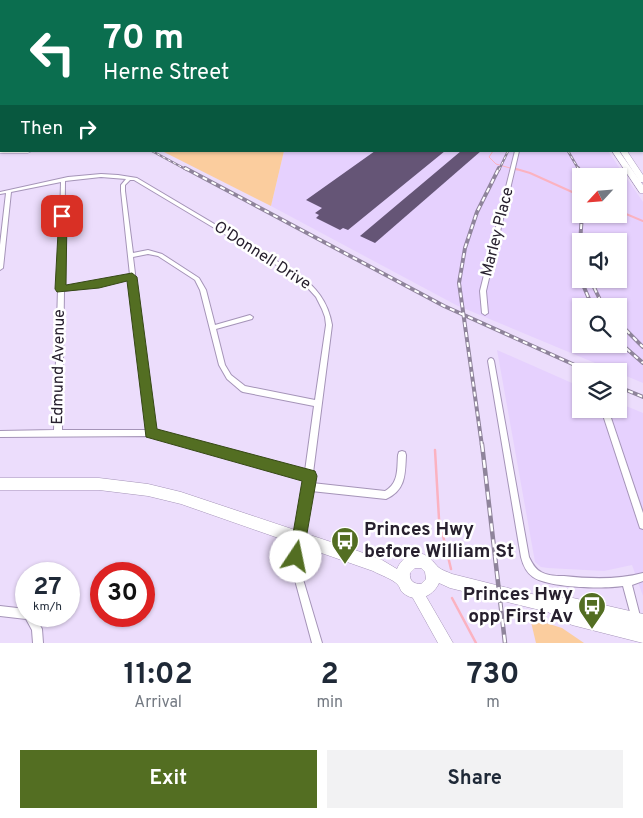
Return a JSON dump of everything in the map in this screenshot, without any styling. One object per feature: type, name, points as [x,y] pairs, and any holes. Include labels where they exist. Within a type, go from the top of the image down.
[{"type":"main road","points":[[616,152],[643,191]]},
{"type":"main road","points":[[624,152],[643,180]]},
{"type":"main road","points":[[0,484],[99,484],[148,490],[181,498],[300,538],[377,565],[422,584],[450,582],[548,605],[572,617],[640,628]]},
{"type":"main road","points":[[418,560],[428,565],[422,584],[403,573],[406,566],[411,562],[418,560]]},
{"type":"main road","points":[[377,565],[406,566]]},
{"type":"street","name":"Marley Place","points":[[485,313],[483,291],[517,152]]},
{"type":"street","name":"O'Donnell Drive","points":[[0,193],[95,174],[130,178],[141,182],[295,274],[316,292],[325,308],[329,325],[296,569],[317,643]]},
{"type":"street","points":[[130,178],[123,185],[123,191],[151,433]]},
{"type":"street","name":"Edmund Avenue","points":[[58,434],[63,180]]},
{"type":"street","points":[[0,268],[9,191]]},
{"type":"street","points":[[130,256],[148,252],[160,254],[197,279],[203,290],[222,365],[229,377],[243,389],[319,404]]},
{"type":"street","points":[[61,289],[132,277]]},
{"type":"street","points":[[213,328],[250,318]]},
{"type":"street","points":[[490,361],[525,557],[529,570],[538,577],[547,579],[608,584],[627,583],[643,577]]},
{"type":"street","points":[[607,418],[643,525]]},
{"type":"street","points":[[0,434],[151,433],[310,476]]},
{"type":"street","points":[[308,488],[386,495],[393,492],[398,486],[402,455]]},
{"type":"street","points":[[627,583],[640,628]]},
{"type":"street","points":[[422,584],[433,619],[446,643]]},
{"type":"street","points":[[0,611],[15,613]]},
{"type":"street","points":[[37,627],[38,643]]},
{"type":"shaded area","points":[[164,152],[284,152],[271,206]]},
{"type":"shaded area","points":[[284,152],[609,152],[620,168],[572,168],[572,223],[627,223],[628,180],[643,202],[643,383],[627,376],[627,363],[595,363],[456,305],[271,206]]},
{"type":"shaded area","points":[[497,350],[572,383],[572,418],[627,418],[627,406],[643,413],[643,596],[632,565],[604,571],[548,568],[541,567],[535,562]]},
{"type":"shaded area","points":[[530,618],[562,628],[584,643],[536,643]]},
{"type":"building","points":[[374,152],[444,152],[348,230],[343,228],[340,230],[316,218],[319,215],[315,213],[322,208],[306,200]]},
{"type":"building","points":[[460,152],[480,152],[375,243],[360,236]]},
{"type":"waterway","points":[[492,152],[489,157],[496,164],[517,170]]},
{"type":"waterway","points":[[513,168],[530,173],[572,192]]},
{"type":"waterway","points":[[628,215],[643,221]]},
{"type":"waterway","points":[[435,450],[439,519],[451,569]]},
{"type":"waterway","points":[[452,598],[476,643]]},
{"type":"railway","points":[[154,152],[187,170]]},
{"type":"railway","points":[[499,170],[508,152]]},
{"type":"railway","points":[[569,152],[578,168]]},
{"type":"railway","points":[[185,168],[463,315]]},
{"type":"railway","points":[[463,315],[459,283],[465,248],[477,212],[499,168]]},
{"type":"railway","points":[[581,223],[578,273],[589,298]]},
{"type":"railway","points":[[594,288],[599,298]]},
{"type":"railway","points":[[463,315],[572,364]]},
{"type":"railway","points":[[463,315],[482,446]]},
{"type":"railway","points":[[627,331],[643,347]]},
{"type":"railway","points":[[627,349],[643,363]]},
{"type":"railway","points":[[627,390],[643,397]]},
{"type":"railway","points":[[482,444],[505,643]]},
{"type":"place","name":"Princes Hwy before William St","points":[[345,565]]},
{"type":"place","name":"Princes Hwy opp First Av","points":[[592,630]]},
{"type":"route","points":[[62,216],[61,289],[132,277],[151,433],[310,476],[296,557]]}]
